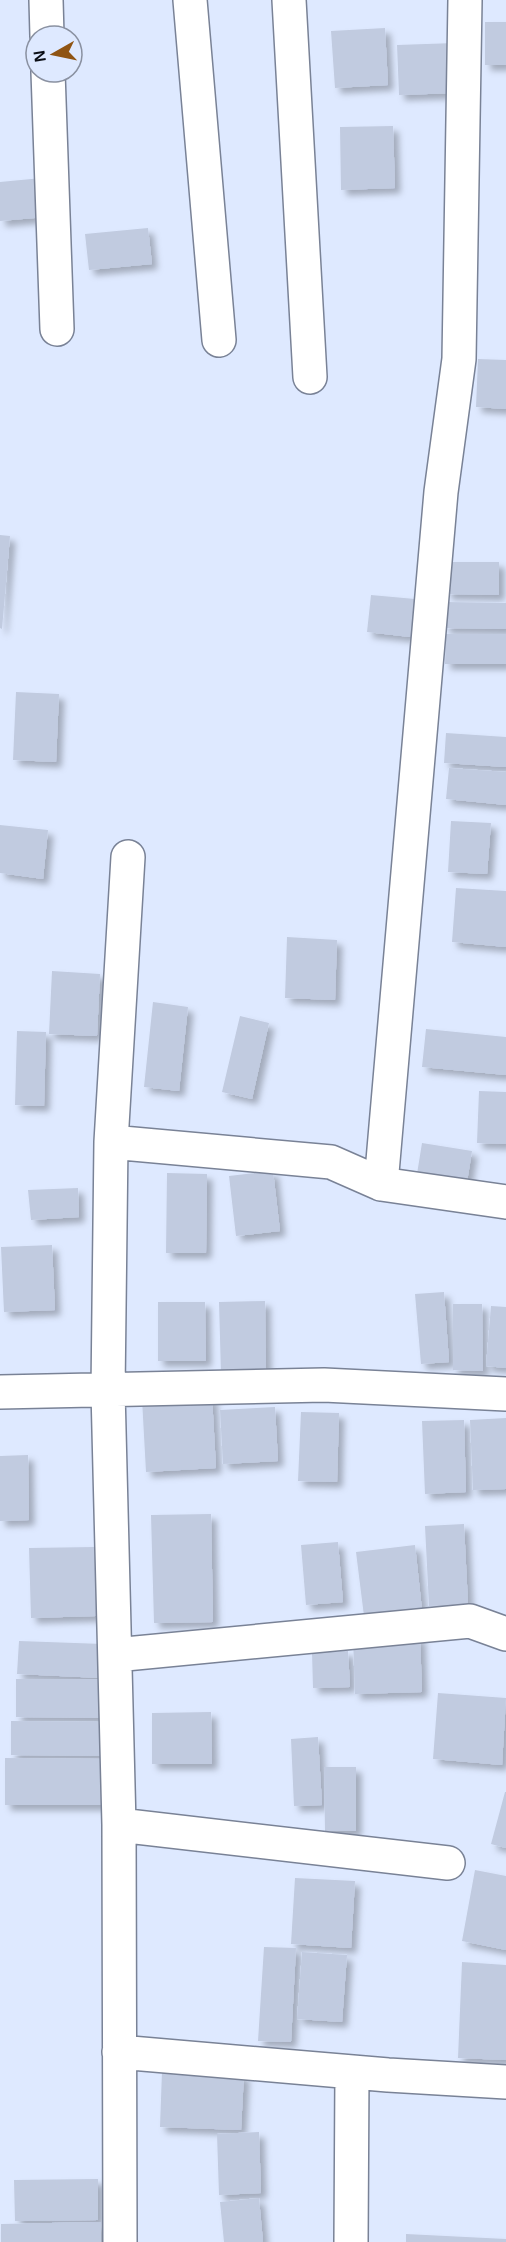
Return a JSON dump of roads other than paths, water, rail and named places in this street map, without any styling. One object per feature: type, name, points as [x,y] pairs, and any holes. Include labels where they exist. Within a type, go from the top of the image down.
[{"type":"street","points":[[46,0],[47,24]]},
{"type":"street","points":[[190,0],[219,340]]},
{"type":"street","points":[[289,0],[310,377]]},
{"type":"street","points":[[381,1184],[441,492],[459,359],[465,0]]},
{"type":"street","points":[[48,84],[57,329]]},
{"type":"street","points":[[120,2242],[119,1825],[108,1391],[111,1142],[128,857]]},
{"type":"street","points":[[111,1142],[332,1162],[381,1184],[506,1202]]},
{"type":"street","points":[[0,1392],[324,1385],[506,1394]]},
{"type":"street","points":[[115,1655],[470,1621],[506,1634]]},
{"type":"street","points":[[119,1825],[448,1863]]},
{"type":"street","points":[[119,2052],[352,2072],[506,2082]]},
{"type":"street","points":[[351,2242],[352,2072]]}]
